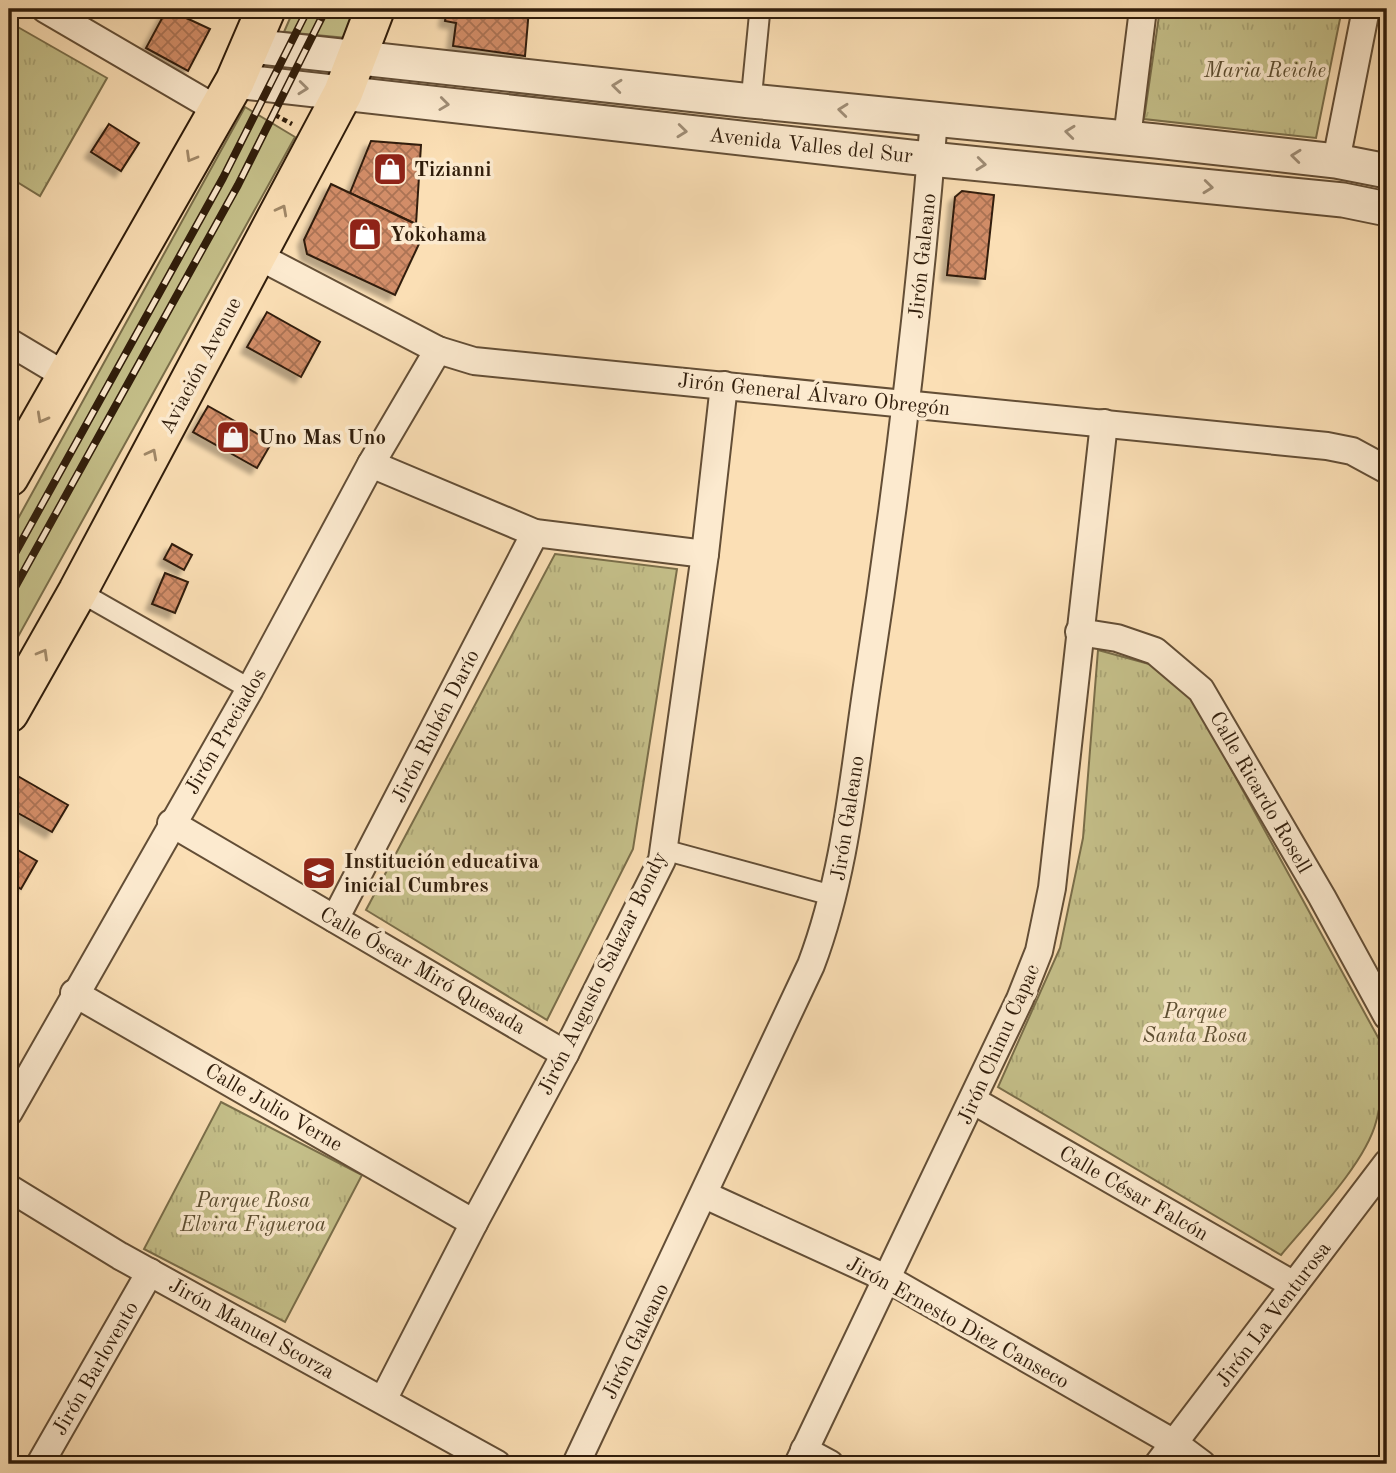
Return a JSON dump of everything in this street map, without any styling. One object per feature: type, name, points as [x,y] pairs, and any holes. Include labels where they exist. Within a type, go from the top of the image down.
[{"type":"main road","points":[[9,477],[226,95],[251,46],[265,9]]},
{"type":"main road","name":"Aviación Avenue","points":[[9,713],[78,591],[344,93],[375,9]]},
{"type":"street","points":[[45,9],[226,95]]},
{"type":"street","points":[[751,102],[760,9]]},
{"type":"street","points":[[1127,138],[1143,9]]},
{"type":"street","points":[[1336,161],[1366,9]]},
{"type":"street","name":"Avenida Valles del Sur","points":[[251,46],[751,102],[1127,138],[1336,161],[1387,171]]},
{"type":"street","name":"Avenida Valles del Sur","points":[[226,95],[344,93],[931,159],[1343,200],[1387,209]]},
{"type":"street","name":"Jirón Galeano","points":[[576,1464],[811,965],[834,896],[848,821],[905,403],[934,119]]},
{"type":"street","name":"Jirón General Álvaro Obregón","points":[[258,256],[438,349],[474,361],[1339,447],[1387,470]]},
{"type":"street","points":[[9,342],[66,376]]},
{"type":"street","name":"Jirón Preciados","points":[[9,1112],[74,993],[250,689],[371,464],[438,349]]},
{"type":"street","name":"Jirón Augusto Salazar Bondy","points":[[383,1400],[565,1054],[665,850],[705,554],[724,385]]},
{"type":"street","name":"Jirón Chimu Capac","points":[[801,1457],[974,1101],[1039,951],[1052,887],[1104,423]]},
{"type":"street","points":[[371,464],[535,533],[705,554]]},
{"type":"street","name":"Jirón Rubén Darío","points":[[335,919],[535,533]]},
{"type":"street","points":[[78,591],[250,689]]},
{"type":"street","name":"Calle Ricardo Rosell","points":[[1079,632],[1117,638],[1155,651],[1201,690],[1322,897],[1387,1016]]},
{"type":"street","name":"Calle Óscar Miró Quesada","points":[[171,823],[565,1054]]},
{"type":"street","points":[[665,850],[834,896]]},
{"type":"street","name":"Calle Julio Verne","points":[[74,993],[474,1223]]},
{"type":"street","name":"Calle César Falcón","points":[[974,1101],[1294,1285]]},
{"type":"street","name":"Jirón La Venturosa","points":[[1166,1454],[1387,1163]]},
{"type":"street","name":"Jirón Manuel Scorza","points":[[9,1188],[150,1272],[497,1464]]},
{"type":"street","name":"Jirón Ernesto Diez Canseco","points":[[705,1195],[888,1279],[1166,1454],[1202,1464]]},
{"type":"street","name":"Jirón Barlovento","points":[[42,1464],[150,1272]]},
{"type":"street","points":[[801,1457],[830,1464]]},
{"type":"green space","points":[[294,9],[356,9],[347,38],[284,32]]},
{"type":"green space","name":"Maria Reiche","points":[[1160,9],[1342,9],[1316,138],[1144,119]]},
{"type":"green space","points":[[9,22],[107,78],[40,196],[9,177]]},
{"type":"green space","points":[[245,107],[295,137],[9,653],[9,535]]},
{"type":"green space","points":[[555,554],[677,569],[633,849],[547,1020],[366,910]]},
{"type":"green space","name":"Parque Santa Rosa","points":[[1098,650],[1160,667],[1190,694],[1380,1041],[1380,1102],[1370,1138],[1349,1173],[1281,1255],[998,1087],[1060,948],[1083,838]]},
{"type":"green space","name":"Parque Rosa Elvira Figueroa","points":[[221,1102],[362,1175],[285,1322],[144,1249]]},
{"type":"building","points":[[167,9],[210,29],[188,71],[146,48]]},
{"type":"building","points":[[447,9],[529,9],[525,56],[453,46],[456,23],[445,21]]},
{"type":"building","points":[[109,124],[139,143],[121,171],[91,152]]},
{"type":"building","name":"Tizianni","points":[[371,141],[421,145],[416,224],[350,193]]},
{"type":"building","name":"Yokohama","points":[[331,184],[426,229],[395,295],[307,254],[304,240]]},
{"type":"building","points":[[962,191],[994,195],[985,279],[947,275],[955,197]]},
{"type":"building","points":[[267,312],[320,342],[301,377],[247,347]]},
{"type":"building","name":"Uno Mas Uno","points":[[208,406],[272,442],[257,468],[193,432]]},
{"type":"building","points":[[172,544],[192,555],[184,570],[164,559]]},
{"type":"building","points":[[165,573],[188,582],[175,613],[152,604]]},
{"type":"building","points":[[9,771],[68,805],[52,832],[9,808]]},
{"type":"building","points":[[9,845],[37,861],[21,889],[9,882]]},
{"type":"railway","points":[[9,564],[223,178],[308,9]]},
{"type":"railway","points":[[9,598],[238,185],[326,9]]},
{"type":"place","name":"Tizianni","points":[[390,169]]},
{"type":"place","name":"Yokohama","points":[[365,234]]},
{"type":"place","name":"Uno Mas Uno","points":[[233,437]]},
{"type":"place","name":"Institución educativa inicial Cumbres","points":[[319,873]]}]
